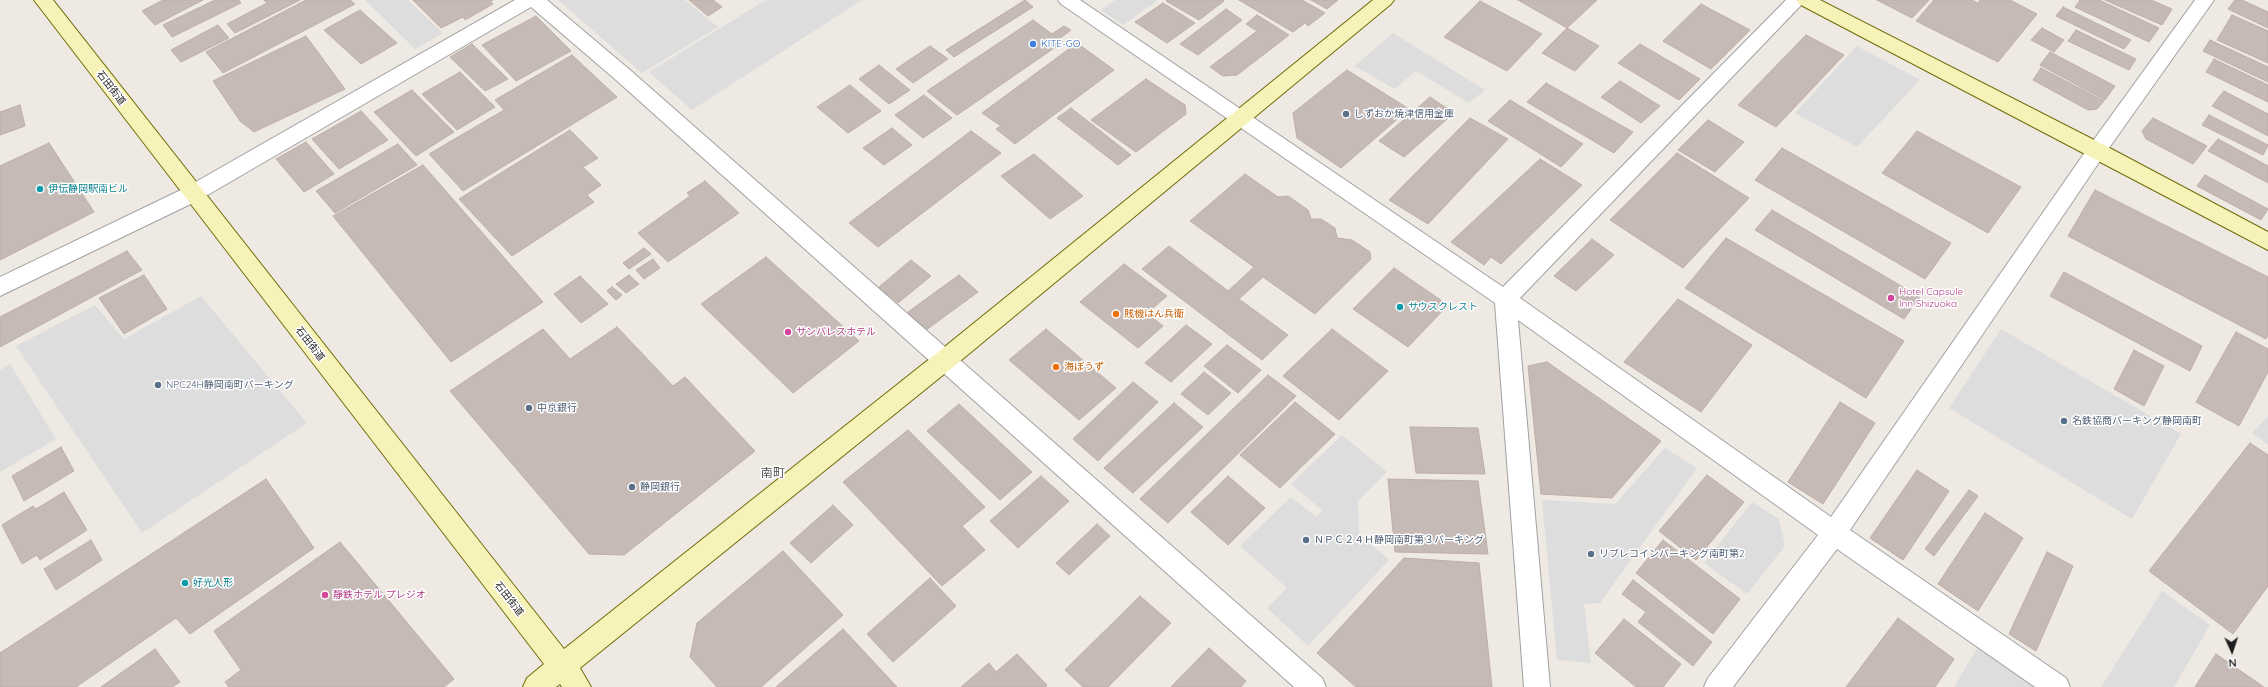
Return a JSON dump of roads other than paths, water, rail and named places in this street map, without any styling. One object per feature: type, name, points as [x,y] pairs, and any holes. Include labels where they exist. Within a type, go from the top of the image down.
[{"type":"street","name":"石田街道","points":[[43,0],[192,194],[578,687]]},
{"type":"street","points":[[0,287],[192,194],[529,0]]},
{"type":"street","points":[[535,0],[1313,687]]},
{"type":"street","points":[[1068,0],[1505,299],[1834,534],[2057,687]]},
{"type":"street","points":[[536,687],[944,360],[1386,0]]},
{"type":"street","points":[[1537,687],[1505,299],[1797,0]]},
{"type":"street","points":[[1805,0],[2097,150],[2268,242]]},
{"type":"street","points":[[1717,687],[1834,534],[2097,150],[2204,0]]},
{"type":"place","name":"KITE-GO","points":[[1033,44]]},
{"type":"place","name":"しずおか焼津信用金庫","points":[[1346,114]]},
{"type":"place","name":"伊伝静岡駅南ビル","points":[[40,189]]},
{"type":"place","name":"Hotel Capsule Inn Shizuoka","points":[[1891,298]]},
{"type":"place","name":"サウスクレスト","points":[[1400,307]]},
{"type":"place","name":"賎機はん兵衛","points":[[1116,314]]},
{"type":"place","name":"サンパレスホテル","points":[[788,332]]},
{"type":"place","name":"海ぼうず","points":[[1056,367]]},
{"type":"place","name":"NPC24H静岡南町パーキング","points":[[158,385]]},
{"type":"place","name":"中京銀行","points":[[529,408]]},
{"type":"place","name":"名鉄協商パーキング静岡南町","points":[[2064,421]]},
{"type":"place","name":"静岡銀行","points":[[632,487]]},
{"type":"place","name":"ＮＰＣ２４Ｈ静岡南町第３パーキング","points":[[1306,540]]},
{"type":"place","name":"リブレコインパーキング南町第2","points":[[1591,554]]},
{"type":"place","name":"好光人形","points":[[185,583]]},
{"type":"place","name":"靜鉄ホテル プレジオ","points":[[325,595]]},
{"type":"district","name":"南町","points":[[773,473]]}]
